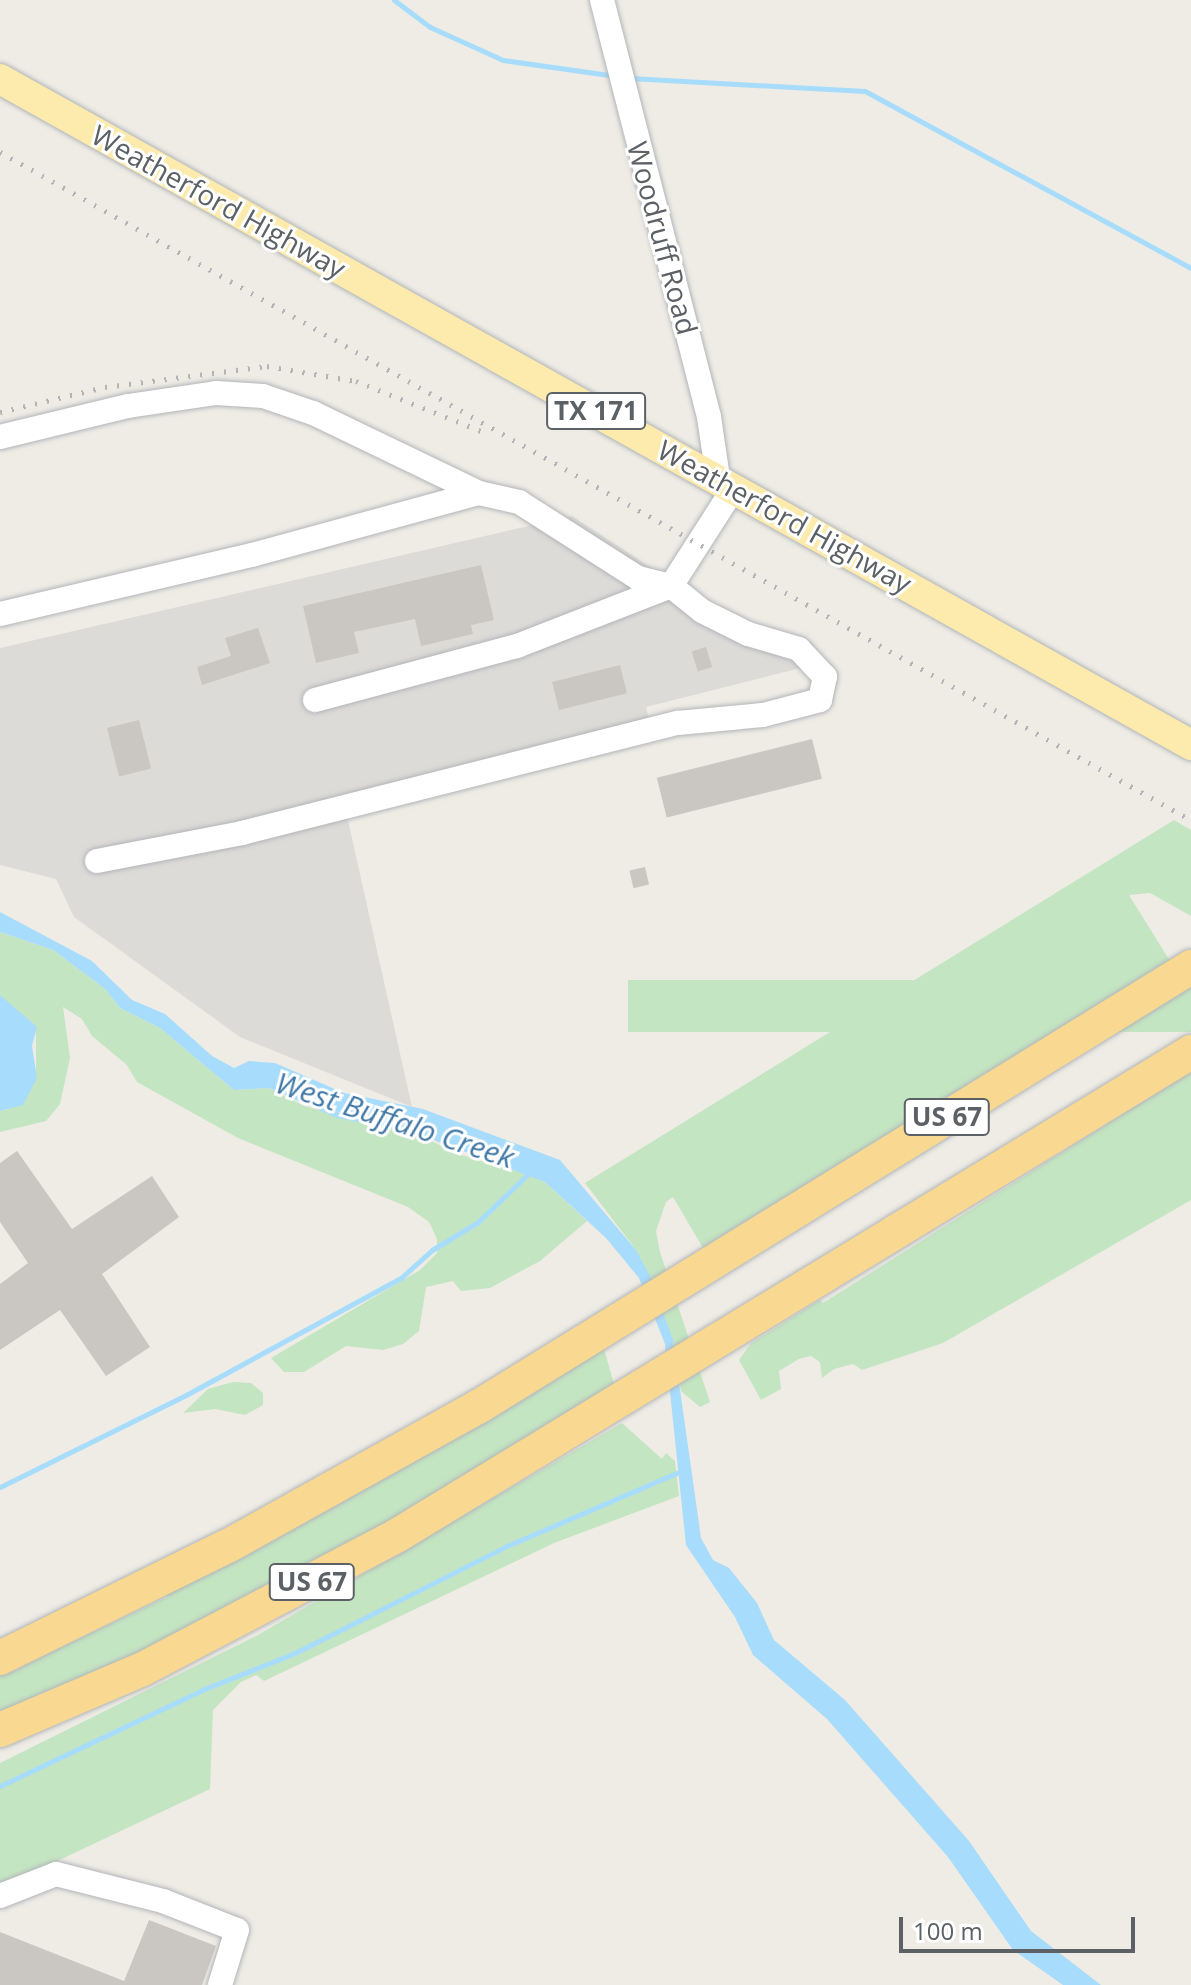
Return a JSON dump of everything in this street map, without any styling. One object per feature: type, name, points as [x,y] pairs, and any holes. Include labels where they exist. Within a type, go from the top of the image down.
[{"type":"highway","name":"US 67","points":[[0,1658],[143,1589],[375,1466],[605,1329],[1191,967]]},
{"type":"highway","name":"US 67","points":[[0,1730],[141,1670],[398,1535],[612,1409],[1191,1052]]},
{"type":"highway","points":[[0,1639],[143,1589]]},
{"type":"highway","points":[[0,1753],[141,1670]]},
{"type":"main road","name":"Weatherford Highway","points":[[0,79],[1191,745]]},
{"type":"street","name":"Woodruff Road","points":[[602,0],[726,483]]},
{"type":"street","points":[[0,437],[128,406],[216,393],[263,396],[326,418],[479,493],[519,502],[638,578],[671,586],[702,611],[748,634],[799,649],[825,677],[820,700],[763,715],[678,723],[242,833],[97,861]]},
{"type":"street","points":[[315,700],[517,646],[671,586],[726,483]]},
{"type":"street","points":[[0,614],[252,555],[479,493]]},
{"type":"street","points":[[0,1896],[56,1874],[163,1901],[237,1930],[220,1985]]},
{"type":"shaded area","points":[[572,516],[804,667],[646,707],[653,741],[347,816],[412,1107],[240,1037],[74,917],[56,879],[0,865],[0,648]]},
{"type":"green space","points":[[1174,820],[1191,830],[1191,916],[1150,893],[1129,895],[1170,961],[703,1248],[673,1197],[666,1202],[656,1231],[660,1252],[710,1402],[700,1407],[681,1391],[673,1340],[636,1250],[585,1183]]},
{"type":"green space","points":[[0,932],[53,950],[105,989],[120,1008],[160,1028],[234,1090],[269,1088],[304,1106],[415,1133],[458,1154],[521,1172],[545,1182],[587,1221],[540,1261],[490,1288],[461,1291],[453,1281],[426,1287],[419,1331],[403,1344],[383,1350],[346,1346],[304,1372],[284,1372],[271,1358],[420,1270],[437,1253],[437,1239],[429,1222],[408,1207],[238,1138],[137,1082],[127,1065],[92,1036],[82,1019],[63,1007],[70,1058],[60,1104],[46,1121],[0,1132],[0,1111],[9,1109],[36,1071],[36,1033],[0,995]]},
{"type":"green space","points":[[628,980],[1191,980],[1191,1032],[628,1032]]},
{"type":"green space","points":[[1191,1071],[1191,1200],[943,1343],[862,1370],[853,1364],[834,1369],[822,1378],[820,1362],[811,1356],[799,1359],[779,1371],[781,1389],[761,1400],[739,1360],[751,1343],[820,1300],[823,1303]]},
{"type":"green space","points":[[603,1345],[615,1388],[439,1494],[147,1649],[0,1719],[0,1676],[167,1597],[165,1592]]},
{"type":"green space","points":[[233,1382],[251,1383],[263,1393],[263,1405],[245,1415],[215,1409],[183,1413],[208,1389]]},
{"type":"green space","points":[[622,1423],[662,1459],[666,1453],[675,1461],[679,1496],[554,1543],[264,1681],[256,1675],[241,1682],[213,1710],[210,1789],[0,1888],[0,1763],[258,1635]]},
{"type":"water","name":"West Buffalo Creek","points":[[0,912],[92,961],[132,1000],[165,1014],[212,1056],[234,1068],[249,1061],[275,1063],[344,1093],[423,1109],[560,1160],[636,1250],[650,1276],[673,1340],[701,1538],[713,1560],[729,1568],[757,1603],[774,1640],[845,1700],[969,1841],[1031,1931],[1101,1985],[1063,1985],[1013,1950],[948,1857],[827,1719],[753,1655],[735,1617],[686,1545],[665,1344],[639,1278],[606,1238],[545,1182],[415,1133],[337,1118],[269,1088],[234,1090],[160,1028],[120,1008],[105,989],[53,950],[0,932]]},
{"type":"water","points":[[0,995],[37,1027],[32,1046],[37,1078],[23,1105],[0,1111]]},
{"type":"building","points":[[481,565],[494,620],[471,625],[473,634],[421,646],[415,619],[354,632],[359,653],[316,663],[303,606]]},
{"type":"building","points":[[258,628],[270,663],[202,685],[197,667],[231,656],[225,638]]},
{"type":"building","points":[[706,647],[712,667],[698,671],[692,651]]},
{"type":"building","points":[[620,665],[627,693],[559,710],[552,682]]},
{"type":"building","points":[[139,720],[151,769],[119,776],[107,728]]},
{"type":"building","points":[[812,739],[822,779],[667,817],[657,778]]},
{"type":"building","points":[[645,867],[649,885],[633,888],[629,871]]},
{"type":"building","points":[[17,1151],[72,1229],[152,1176],[179,1217],[102,1274],[150,1347],[106,1376],[60,1310],[0,1350],[0,1284],[28,1263],[0,1222],[0,1163]]},
{"type":"building","points":[[149,1920],[216,1946],[202,1985],[0,1985],[0,1932],[124,1981]]},
{"type":"waterway","points":[[394,0],[430,27],[503,60],[616,76]]},
{"type":"waterway","points":[[630,78],[865,91],[1191,268]]},
{"type":"waterway","name":"West Buffalo Creek","points":[[0,1487],[186,1395],[402,1277],[432,1250],[478,1222],[532,1170]]},
{"type":"waterway","points":[[0,1786],[202,1690],[295,1653],[507,1546],[679,1472]]},
{"type":"railway","points":[[0,152],[1191,820]]},
{"type":"railway","points":[[0,412],[105,387],[267,366],[356,381],[481,431]]}]
